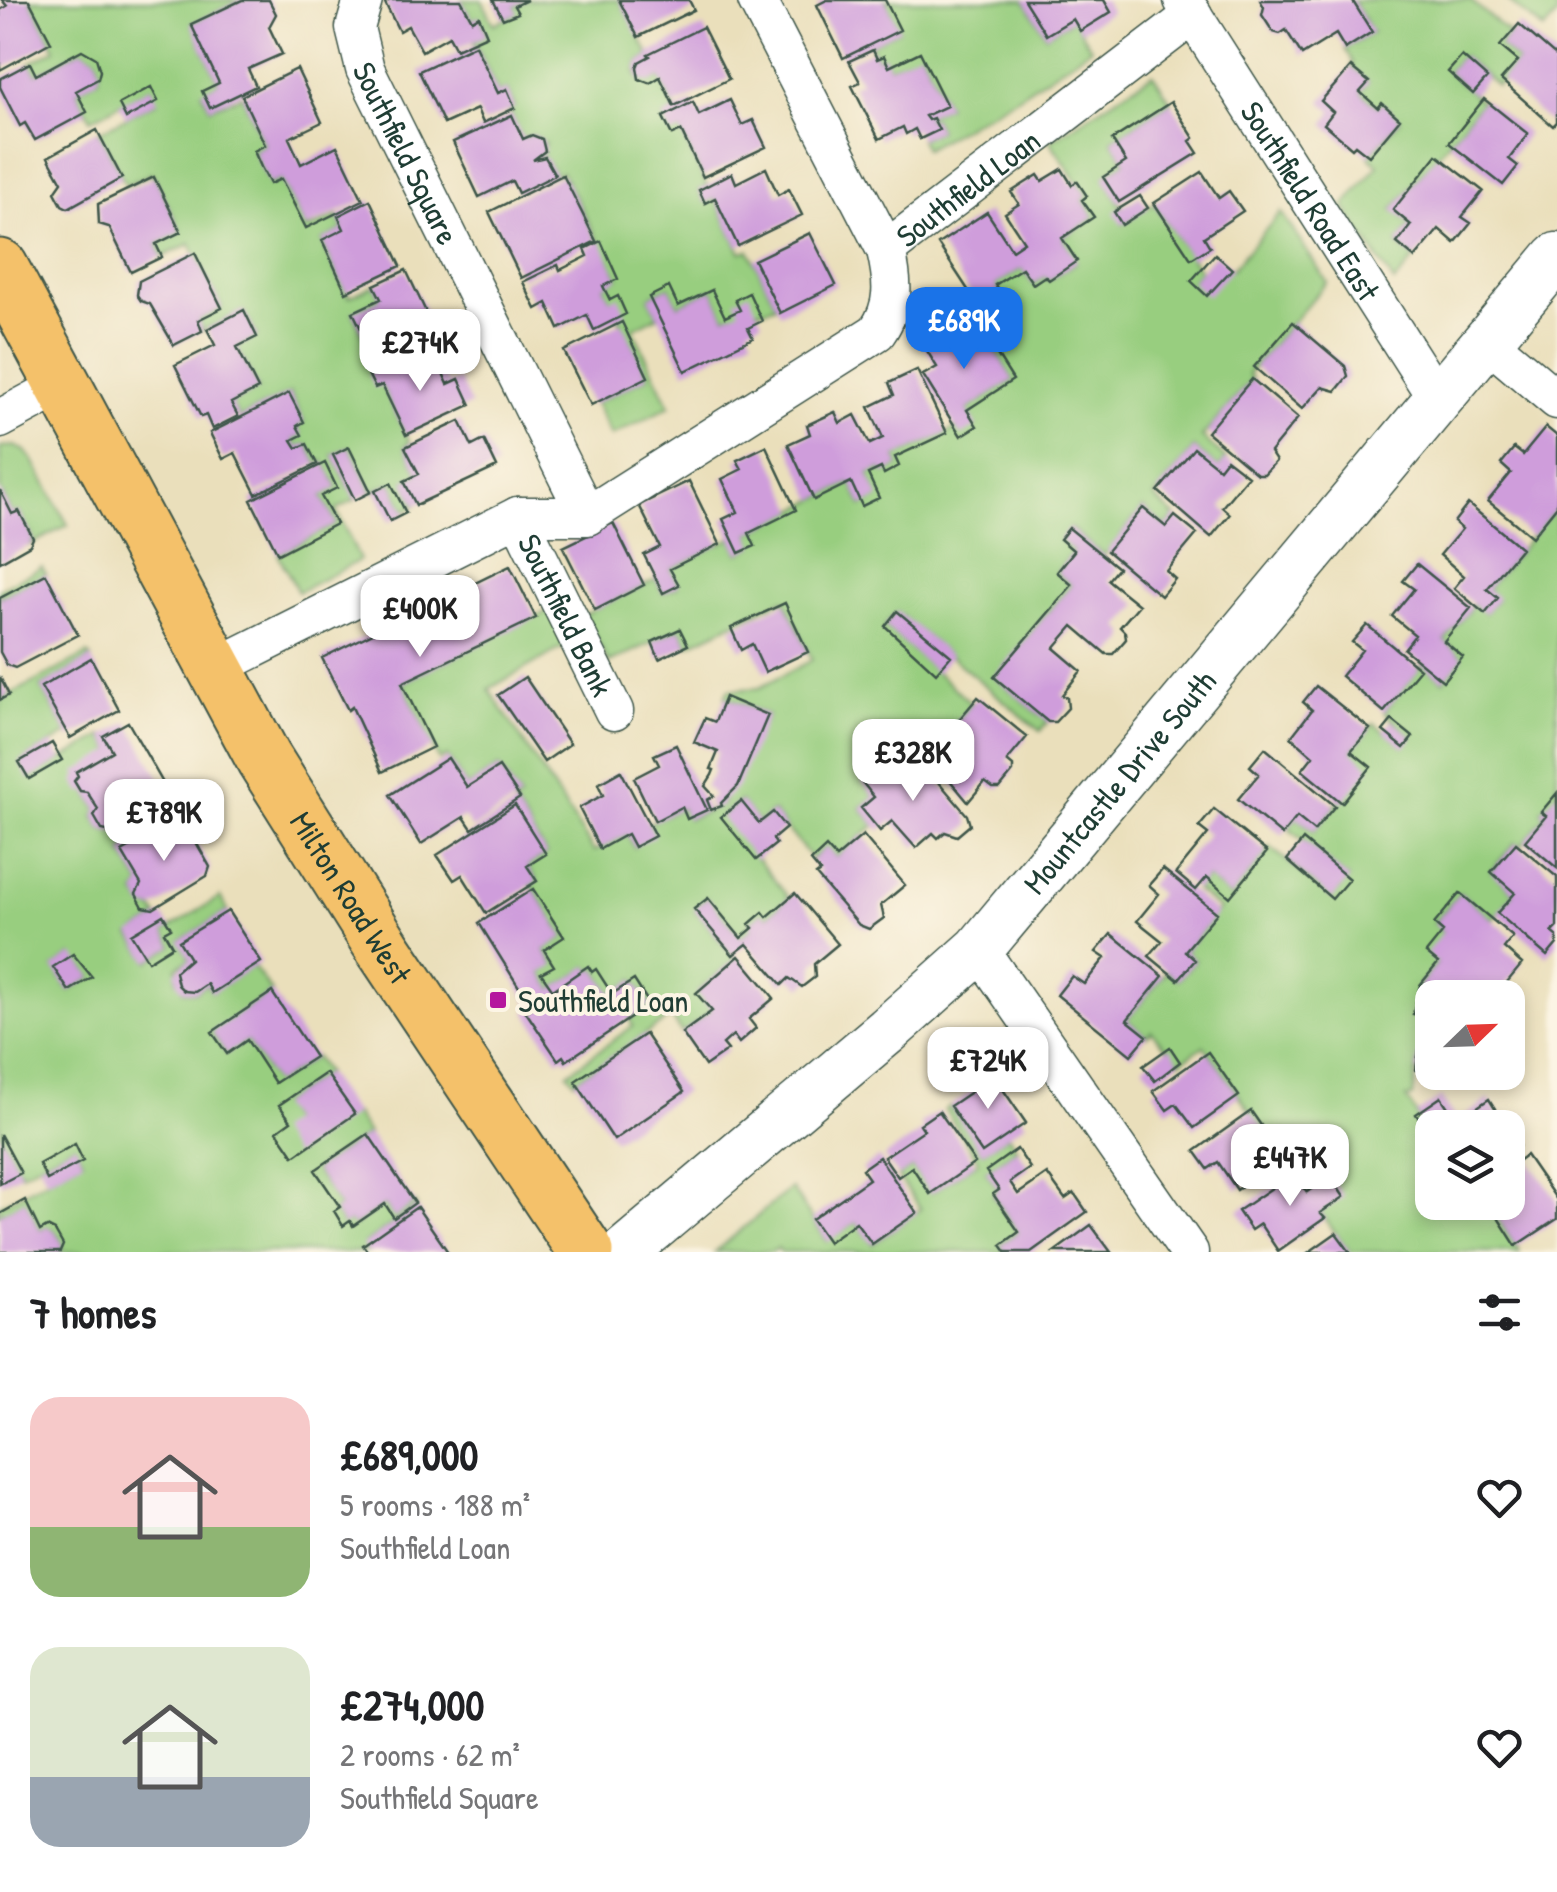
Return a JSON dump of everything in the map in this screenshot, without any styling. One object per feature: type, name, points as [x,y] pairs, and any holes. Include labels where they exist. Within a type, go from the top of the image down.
[{"type":"main road","name":"Milton Road West","points":[[0,266],[214,670],[322,854],[586,1252]]},
{"type":"street","name":"Southfield Square","points":[[363,0],[355,28],[365,69],[587,516]]},
{"type":"street","points":[[756,0],[886,250]]},
{"type":"street","name":"Southfield Loan","points":[[587,516],[877,332],[886,318],[893,287],[886,250],[1188,7]]},
{"type":"street","name":"Southfield Road East","points":[[1188,7],[1438,400]]},
{"type":"street","name":"Mountcastle Drive South","points":[[624,1252],[888,1030],[979,948],[1557,256]]},
{"type":"street","points":[[1487,341],[1557,400]]},
{"type":"street","points":[[0,419],[64,385]]},
{"type":"street","points":[[214,670],[518,516],[587,516]]},
{"type":"street","name":"Southfield Bank","points":[[518,516],[614,712]]},
{"type":"street","points":[[979,948],[1189,1252]]},
{"type":"green space","points":[[29,0],[242,0],[192,24],[219,83],[202,92],[210,108],[242,96],[265,145],[254,151],[270,184],[281,179],[307,230],[338,216],[344,229],[322,241],[349,297],[374,285],[381,299],[353,313],[379,368],[369,374],[382,385],[410,442],[405,446],[419,474],[405,481],[416,505],[405,511],[391,483],[371,492],[349,447],[333,455],[355,500],[336,510],[360,560],[298,592],[278,554],[336,524],[321,496],[337,487],[323,461],[317,464],[307,444],[297,448],[292,440],[301,435],[297,426],[304,422],[290,393],[239,418],[231,403],[258,389],[237,347],[257,336],[244,311],[202,331],[198,320],[222,308],[190,244],[162,257],[156,244],[181,231],[152,173],[126,185],[98,132],[157,102],[151,88],[91,119],[76,91],[98,79],[96,58],[82,50],[36,75],[30,63],[55,49]]},
{"type":"green space","points":[[461,0],[482,0],[494,24],[517,13],[514,6],[527,0],[619,0],[650,56],[639,62],[639,79],[650,82],[660,77],[676,110],[663,118],[681,131],[707,186],[699,190],[705,202],[715,198],[741,252],[749,250],[776,305],[725,317],[712,290],[678,306],[669,287],[649,297],[658,316],[633,329],[670,406],[611,436],[595,403],[648,377],[603,286],[618,278],[562,172],[555,175],[545,158],[534,163],[542,156],[545,142],[533,135],[523,139],[509,110],[515,107],[507,90],[498,93],[474,41],[487,34],[479,17],[472,20]]},
{"type":"green space","points":[[885,0],[1024,0],[1046,35],[1073,19],[1091,48],[1020,95],[925,149],[920,139],[939,130],[933,118],[928,120],[925,116],[947,106],[921,53],[889,67],[884,57],[877,59],[870,45],[899,30]]},
{"type":"green space","points":[[1352,0],[1470,0],[1510,34],[1500,46],[1518,61],[1497,86],[1462,56],[1448,72],[1482,102],[1393,209],[1411,225],[1397,244],[1415,258],[1394,283],[1344,206],[1378,165],[1369,156],[1400,120],[1360,92],[1368,82],[1351,67],[1353,63],[1345,49],[1372,32]]},
{"type":"green space","points":[[1507,0],[1557,0],[1557,15],[1544,30]]},
{"type":"green space","points":[[1153,74],[1171,102],[1112,140],[1126,162],[1104,177],[1122,207],[1123,224],[1154,203],[1200,271],[1192,281],[1232,269],[1281,212],[1327,282],[1248,374],[1252,379],[1202,437],[1226,459],[1219,468],[1194,448],[1154,497],[1175,516],[1166,527],[1143,508],[1104,556],[1070,528],[1061,539],[1074,551],[1057,572],[1072,585],[995,677],[1048,722],[1040,731],[897,612],[885,626],[972,704],[929,755],[899,777],[886,762],[863,781],[874,797],[861,808],[875,825],[836,858],[826,848],[812,859],[773,812],[759,823],[740,801],[722,816],[789,898],[767,917],[762,913],[750,923],[753,928],[741,938],[707,898],[695,910],[736,959],[697,992],[712,1011],[682,1033],[671,1017],[575,1081],[568,1073],[633,1026],[629,1019],[650,1005],[634,980],[612,994],[596,969],[592,972],[588,967],[553,990],[541,973],[554,965],[544,950],[564,937],[531,885],[537,880],[527,866],[546,854],[514,803],[520,798],[499,767],[467,787],[447,756],[439,760],[402,683],[550,610],[567,645],[489,689],[594,851],[627,834],[634,847],[648,824],[682,807],[688,819],[721,806],[768,715],[725,697],[728,690],[759,688],[812,660],[784,599],[688,645],[680,629],[609,663],[584,615],[656,579],[663,593],[678,586],[670,569],[732,538],[739,553],[754,546],[749,533],[851,482],[862,506],[878,498],[868,474],[881,468],[885,473],[899,466],[895,457],[957,428],[976,426],[967,410],[1013,380],[966,304],[979,296],[992,316],[1007,305],[995,285],[1022,268],[1033,284],[1045,276],[1049,280],[1076,262],[1062,238],[1094,217],[1082,200],[1087,196],[1050,141]]},
{"type":"green space","points":[[14,446],[32,459],[68,525],[30,545],[33,538],[19,512],[12,514],[0,490],[0,447]]},
{"type":"green space","points":[[1557,506],[1557,796],[1541,811],[1546,816],[1520,847],[1515,843],[1491,871],[1515,893],[1492,920],[1460,893],[1434,923],[1443,932],[1438,963],[1424,980],[1415,980],[1415,1082],[1413,1097],[1406,1098],[1415,1112],[1415,1220],[1499,1220],[1520,1252],[1350,1252],[1320,1213],[1329,1177],[1307,1192],[1204,1046],[1180,1062],[1151,1031],[1147,1036],[1127,1020],[1167,971],[1178,980],[1195,960],[1185,951],[1219,909],[1196,890],[1207,877],[1230,897],[1270,847],[1332,898],[1348,879],[1288,828],[1297,817],[1314,831],[1340,800],[1351,751],[1374,723],[1404,747],[1412,737],[1384,712],[1423,664],[1443,681],[1462,657],[1444,641],[1474,604],[1485,613],[1497,599],[1487,589]]},
{"type":"green space","points":[[42,567],[46,574],[0,598],[0,589]]},
{"type":"green space","points":[[88,654],[91,658],[41,687],[68,734],[20,762],[30,778],[103,736],[112,751],[87,792],[98,809],[94,817],[102,830],[111,832],[171,797],[177,807],[124,840],[129,848],[122,853],[141,884],[136,894],[143,906],[153,909],[158,917],[131,935],[149,961],[172,946],[164,932],[220,897],[228,911],[180,941],[190,959],[177,967],[176,979],[184,991],[195,992],[207,984],[212,992],[253,966],[272,992],[213,1033],[226,1053],[247,1040],[275,1083],[315,1057],[326,1073],[280,1105],[291,1121],[355,1114],[368,1134],[315,1170],[340,1207],[334,1211],[343,1225],[350,1221],[354,1226],[385,1204],[394,1217],[415,1203],[417,1207],[364,1244],[368,1252],[60,1252],[63,1245],[55,1231],[47,1227],[40,1231],[25,1201],[0,1214],[0,1205],[83,1160],[74,1145],[21,1173],[0,1134],[0,700]],"holes":[[[72,955],[92,977],[69,991],[54,967]]]},
{"type":"green space","points":[[950,1106],[982,1152],[1008,1135],[1017,1149],[986,1171],[999,1190],[993,1195],[1019,1232],[1001,1245],[1006,1252],[781,1252],[778,1248],[772,1252],[715,1252],[791,1188],[827,1241],[856,1222],[873,1244],[921,1209],[898,1177],[912,1167],[931,1193],[979,1161],[945,1110]]},
{"type":"building","points":[[2,0],[29,0],[51,42],[0,70],[0,10],[7,6]]},
{"type":"building","points":[[242,0],[269,0],[276,14],[269,27],[282,54],[248,69],[256,86],[210,108],[202,91],[219,83],[191,24]]},
{"type":"building","points":[[461,0],[472,20],[479,16],[487,35],[456,49],[449,36],[422,51],[408,26],[399,31],[385,3]]},
{"type":"building","points":[[493,0],[527,0],[514,6],[518,13],[503,19]]},
{"type":"building","points":[[619,0],[689,0],[694,10],[638,37]]},
{"type":"building","points":[[827,0],[885,0],[900,30],[843,58],[817,5]]},
{"type":"building","points":[[1024,0],[1104,0],[1111,12],[1080,31],[1073,19],[1046,35]]},
{"type":"building","points":[[1260,0],[1352,0],[1372,32],[1345,49],[1336,34],[1302,55],[1286,30],[1280,34],[1273,32],[1262,15],[1264,7]]},
{"type":"building","points":[[1519,24],[1557,57],[1557,122],[1553,126],[1501,80],[1518,61],[1500,46]]},
{"type":"building","points":[[703,27],[729,79],[674,106],[660,77],[650,83],[639,79],[637,67],[648,54]]},
{"type":"building","points":[[475,45],[498,93],[507,89],[515,108],[483,123],[477,109],[444,124],[419,71]]},
{"type":"building","points":[[82,50],[96,58],[100,71],[98,79],[76,91],[87,112],[35,140],[25,123],[20,126],[0,87],[0,79],[30,63],[36,75]]},
{"type":"building","points":[[873,50],[877,59],[884,56],[889,67],[920,52],[947,106],[925,116],[928,120],[933,118],[939,130],[920,139],[915,129],[906,134],[903,127],[879,139],[852,86],[860,82],[849,61]]},
{"type":"building","points":[[1462,56],[1487,78],[1473,94],[1448,72]]},
{"type":"building","points":[[1351,67],[1369,82],[1360,92],[1378,108],[1382,103],[1400,119],[1369,156],[1355,145],[1352,148],[1324,124],[1333,112],[1321,101]]},
{"type":"building","points":[[297,69],[322,122],[289,138],[301,164],[337,146],[363,200],[306,228],[281,179],[270,184],[261,167],[254,151],[265,145],[242,96]]},
{"type":"building","points":[[151,87],[158,101],[126,118],[119,104]]},
{"type":"building","points":[[1484,99],[1528,134],[1509,159],[1518,166],[1503,185],[1449,143]]},
{"type":"building","points":[[730,100],[742,125],[753,120],[766,147],[703,177],[681,131],[672,135],[663,117],[693,102],[699,115]]},
{"type":"building","points":[[1171,102],[1194,138],[1190,141],[1198,153],[1119,202],[1103,177],[1126,162],[1112,140]]},
{"type":"building","points":[[512,115],[523,139],[532,135],[542,139],[545,151],[533,160],[545,157],[555,175],[518,193],[512,181],[479,197],[453,142]]},
{"type":"building","points":[[97,130],[122,178],[68,208],[55,192],[62,182],[48,157]]},
{"type":"building","points":[[1437,155],[1483,191],[1462,217],[1471,223],[1455,243],[1439,229],[1415,258],[1397,243],[1411,225],[1393,210]]},
{"type":"building","points":[[766,168],[778,195],[789,189],[802,215],[738,246],[715,198],[705,203],[699,190],[732,173],[736,183]]},
{"type":"building","points":[[1062,169],[1072,185],[1077,181],[1087,196],[1082,200],[1094,217],[1062,238],[1077,261],[1049,280],[1045,276],[1033,284],[1022,268],[995,285],[1008,306],[991,316],[979,296],[974,299],[938,244],[987,212],[1012,250],[1024,242],[1005,213],[1019,204],[1011,192],[1038,175],[1042,181]]},
{"type":"building","points":[[1202,172],[1219,198],[1229,191],[1243,211],[1204,237],[1210,247],[1191,259],[1154,203]]},
{"type":"building","points":[[563,175],[596,241],[521,278],[489,212]]},
{"type":"building","points":[[154,177],[181,232],[156,244],[162,257],[131,272],[109,227],[99,224],[98,204]]},
{"type":"building","points":[[1140,196],[1148,208],[1122,225],[1114,212]]},
{"type":"building","points":[[370,200],[401,266],[346,292],[322,240],[344,229],[338,216]]},
{"type":"building","points":[[810,233],[836,285],[780,313],[754,260]]},
{"type":"building","points":[[601,241],[618,279],[603,286],[610,300],[618,296],[626,314],[594,330],[587,315],[559,329],[547,303],[536,309],[523,282],[588,256],[585,249]]},
{"type":"building","points":[[195,253],[222,308],[198,320],[202,331],[174,345],[150,304],[137,295],[139,281]]},
{"type":"building","points":[[1215,254],[1232,269],[1207,296],[1191,281]]},
{"type":"building","points":[[406,270],[437,335],[378,364],[353,312],[381,299],[374,285]]},
{"type":"building","points":[[669,287],[678,306],[712,290],[725,317],[740,310],[735,300],[749,293],[762,321],[748,328],[753,338],[685,371],[649,297]]},
{"type":"building","points":[[244,310],[257,337],[237,347],[258,389],[231,403],[238,416],[212,429],[206,415],[201,417],[175,365],[215,345],[207,329]]},
{"type":"building","points":[[972,315],[1013,380],[967,410],[977,426],[961,436],[923,375],[937,367],[924,346]]},
{"type":"building","points":[[622,322],[648,377],[591,405],[564,351]]},
{"type":"building","points":[[1293,322],[1345,366],[1348,376],[1336,391],[1322,387],[1302,409],[1254,367]]},
{"type":"building","points":[[436,358],[448,384],[459,379],[471,405],[406,435],[382,385],[375,388],[368,374],[399,359],[405,372]]},
{"type":"building","points":[[917,370],[947,433],[895,457],[899,466],[884,474],[881,468],[868,474],[879,498],[862,506],[851,482],[814,500],[788,444],[810,434],[807,425],[835,412],[840,423],[855,415],[870,444],[883,438],[869,407],[894,395],[889,383]]},
{"type":"building","points":[[1252,379],[1298,418],[1270,452],[1276,461],[1264,474],[1257,474],[1207,432]]},
{"type":"building","points":[[289,393],[304,422],[297,426],[302,435],[292,440],[297,448],[307,444],[317,464],[256,494],[235,453],[223,459],[210,433]]},
{"type":"building","points":[[460,421],[472,446],[484,440],[497,467],[416,505],[404,481],[419,474],[405,447]]},
{"type":"building","points":[[1546,427],[1557,436],[1557,506],[1532,537],[1488,501],[1511,473],[1501,464],[1514,448],[1523,455]]},
{"type":"building","points":[[766,446],[796,510],[749,533],[755,546],[739,553],[723,519],[738,512],[722,479],[742,469],[737,460]]},
{"type":"building","points":[[349,447],[371,492],[355,500],[333,455]]},
{"type":"building","points":[[1194,448],[1219,468],[1226,459],[1248,476],[1222,507],[1230,514],[1211,537],[1158,491]]},
{"type":"building","points":[[325,463],[337,488],[321,496],[336,524],[278,554],[251,500]]},
{"type":"building","points":[[689,481],[720,544],[670,569],[679,585],[663,593],[644,555],[660,547],[639,505]]},
{"type":"building","points":[[391,483],[406,513],[390,521],[375,491]]},
{"type":"building","points":[[0,490],[12,514],[19,511],[33,538],[30,545],[0,562]]},
{"type":"building","points":[[1468,504],[1521,548],[1487,589],[1498,598],[1485,614],[1454,588],[1464,576],[1440,555],[1462,529],[1454,522]]},
{"type":"building","points":[[1143,508],[1166,527],[1175,516],[1197,534],[1166,571],[1175,579],[1161,596],[1107,551]]},
{"type":"building","points":[[613,523],[644,585],[595,610],[563,547]]},
{"type":"building","points":[[1069,528],[1118,568],[1108,580],[1139,605],[1120,627],[1126,639],[1113,654],[1106,654],[1073,626],[1054,648],[1081,671],[1062,695],[1067,698],[1068,708],[1055,722],[1048,722],[994,677],[1072,585],[1057,572],[1074,551],[1060,539]]},
{"type":"building","points":[[1417,564],[1471,608],[1444,641],[1463,657],[1443,681],[1404,649],[1415,635],[1392,616],[1414,589],[1403,581]]},
{"type":"building","points":[[510,566],[536,618],[402,683],[433,747],[382,772],[352,707],[348,710],[322,658]]},
{"type":"building","points":[[46,574],[78,635],[15,668],[7,665],[0,652],[0,598]]},
{"type":"building","points":[[785,603],[808,652],[765,672],[752,644],[741,650],[731,628]]},
{"type":"building","points":[[897,611],[951,656],[936,673],[885,626]]},
{"type":"building","points":[[1367,625],[1420,669],[1384,712],[1341,676],[1362,650],[1352,642]]},
{"type":"building","points":[[680,629],[688,645],[659,659],[652,642]]},
{"type":"building","points":[[91,658],[119,710],[70,738],[41,687]]},
{"type":"building","points":[[0,677],[9,695],[0,700]]},
{"type":"building","points":[[525,677],[570,744],[544,762],[498,695]]},
{"type":"building","points":[[1316,686],[1370,729],[1351,751],[1371,767],[1342,803],[1302,770],[1313,756],[1291,737],[1312,710],[1303,702]]},
{"type":"building","points":[[725,697],[768,715],[738,786],[722,806],[711,810],[707,800],[714,796],[705,786],[718,752],[694,742],[705,718],[715,722]]},
{"type":"building","points":[[978,697],[1027,737],[1007,761],[1013,772],[1000,788],[985,782],[968,802],[929,755]]},
{"type":"building","points":[[1392,720],[1413,737],[1404,748],[1383,731]]},
{"type":"building","points":[[128,722],[171,797],[111,832],[102,830],[94,816],[98,809],[74,781],[76,772],[112,751],[103,736]]},
{"type":"building","points":[[52,743],[62,760],[29,779],[19,762]]},
{"type":"building","points":[[676,745],[707,810],[687,819],[682,807],[655,821],[634,778],[659,765],[654,755]]},
{"type":"building","points":[[1265,748],[1335,806],[1314,831],[1297,817],[1282,835],[1238,799],[1259,774],[1250,766]]},
{"type":"building","points":[[448,758],[467,787],[499,767],[520,798],[472,829],[464,817],[421,844],[390,795]]},
{"type":"building","points":[[920,760],[967,815],[970,825],[957,836],[945,832],[938,838],[933,833],[916,848],[892,821],[880,831],[861,808],[874,797],[862,782],[887,762],[899,777]]},
{"type":"building","points":[[621,771],[655,836],[634,847],[627,834],[600,849],[579,808],[603,795],[598,784]]},
{"type":"building","points":[[1557,793],[1557,868],[1525,841],[1546,816],[1541,812]]},
{"type":"building","points":[[741,801],[759,823],[773,812],[786,828],[773,839],[776,844],[756,860],[721,817]]},
{"type":"building","points":[[515,805],[546,854],[527,866],[537,881],[486,913],[462,875],[454,880],[437,855]]},
{"type":"building","points":[[1214,809],[1267,852],[1230,897],[1207,877],[1196,890],[1176,873],[1208,834],[1199,827]]},
{"type":"building","points":[[174,821],[186,841],[193,837],[210,867],[207,876],[153,909],[143,907],[136,894],[141,884],[122,852],[129,848],[124,840],[141,829],[147,838]]},
{"type":"building","points":[[863,835],[905,885],[881,905],[884,918],[869,929],[859,925],[816,875],[820,872],[811,861],[826,847],[836,858]]},
{"type":"building","points":[[1303,840],[1349,879],[1332,899],[1287,860]]},
{"type":"building","points":[[1516,843],[1557,877],[1557,927],[1552,932],[1557,936],[1557,944],[1547,956],[1497,913],[1515,893],[1491,872]]},
{"type":"building","points":[[1163,869],[1217,913],[1185,951],[1195,960],[1178,980],[1149,956],[1162,941],[1137,921],[1159,894],[1149,885]]},
{"type":"building","points":[[533,889],[564,937],[544,950],[554,966],[541,973],[553,990],[588,966],[592,972],[596,969],[612,994],[634,980],[650,1005],[566,1061],[563,1056],[558,1060],[526,1012],[532,1008],[479,923]]},
{"type":"building","points":[[795,893],[838,944],[814,964],[815,977],[802,987],[789,978],[782,985],[747,944],[733,955],[694,909],[708,898],[741,938],[763,912],[767,917]]},
{"type":"building","points":[[1460,893],[1513,937],[1504,948],[1522,964],[1509,980],[1424,980],[1438,963],[1426,953],[1443,932],[1434,924]]},
{"type":"building","points":[[228,911],[261,962],[212,993],[207,984],[195,992],[184,991],[175,972],[190,959],[179,941]]},
{"type":"building","points":[[163,915],[171,928],[164,932],[172,946],[148,961],[131,934]]},
{"type":"building","points":[[1111,934],[1163,976],[1127,1020],[1147,1036],[1131,1055],[1057,995],[1072,976],[1084,984],[1105,958],[1096,952]]},
{"type":"building","points":[[73,954],[92,977],[69,991],[53,967]]},
{"type":"building","points":[[739,956],[774,998],[749,1019],[756,1028],[739,1043],[733,1035],[723,1044],[728,1050],[705,1066],[682,1033],[712,1011],[696,993]]},
{"type":"building","points":[[272,992],[315,1057],[275,1083],[247,1040],[227,1054],[212,1032]]},
{"type":"building","points":[[645,1034],[684,1092],[614,1140],[575,1081]]},
{"type":"building","points":[[1170,1047],[1180,1062],[1155,1081],[1143,1066]]},
{"type":"building","points":[[1208,1052],[1239,1096],[1194,1128],[1176,1104],[1167,1110],[1153,1091]]},
{"type":"building","points":[[987,1066],[1026,1123],[982,1153],[950,1106],[978,1087],[971,1077]]},
{"type":"building","points":[[326,1073],[355,1114],[294,1156],[277,1131],[291,1121],[279,1105]]},
{"type":"building","points":[[1441,1097],[1450,1110],[1422,1110]]},
{"type":"building","points":[[1489,1099],[1496,1110],[1473,1110]]},
{"type":"building","points":[[939,1111],[975,1163],[930,1194],[912,1167],[898,1177],[884,1157],[924,1130],[920,1124]]},
{"type":"building","points":[[1251,1111],[1283,1157],[1237,1190],[1218,1162],[1208,1169],[1195,1151]]},
{"type":"building","points":[[0,1134],[21,1173],[0,1184]]},
{"type":"building","points":[[368,1134],[415,1203],[394,1218],[385,1204],[353,1226],[350,1221],[343,1226],[334,1211],[340,1207],[315,1170]]},
{"type":"building","points":[[75,1144],[83,1161],[47,1180],[39,1164]]},
{"type":"building","points":[[1017,1149],[1030,1168],[1010,1182],[1018,1194],[1047,1174],[1065,1199],[1074,1193],[1087,1212],[1031,1252],[1006,1252],[1001,1245],[1019,1232],[993,1194],[999,1190],[986,1171]]},
{"type":"building","points":[[1525,1156],[1557,1200],[1557,1219],[1516,1246],[1499,1220],[1525,1220]]},
{"type":"building","points":[[879,1157],[917,1213],[872,1244],[856,1222],[828,1242],[812,1219],[869,1179],[862,1169]]},
{"type":"building","points":[[1294,1173],[1307,1192],[1330,1176],[1344,1197],[1320,1213],[1325,1218],[1278,1251],[1260,1224],[1251,1230],[1238,1211]]},
{"type":"building","points":[[25,1200],[40,1231],[47,1227],[55,1231],[63,1245],[60,1252],[0,1252],[0,1214]]},
{"type":"building","points":[[417,1207],[448,1252],[368,1252],[363,1245]]},
{"type":"building","points":[[1091,1225],[1111,1252],[1054,1252]]},
{"type":"building","points":[[1336,1233],[1350,1252],[1309,1252]]},
{"type":"place","name":"Southfield Loan","points":[[498,1000]]}]
